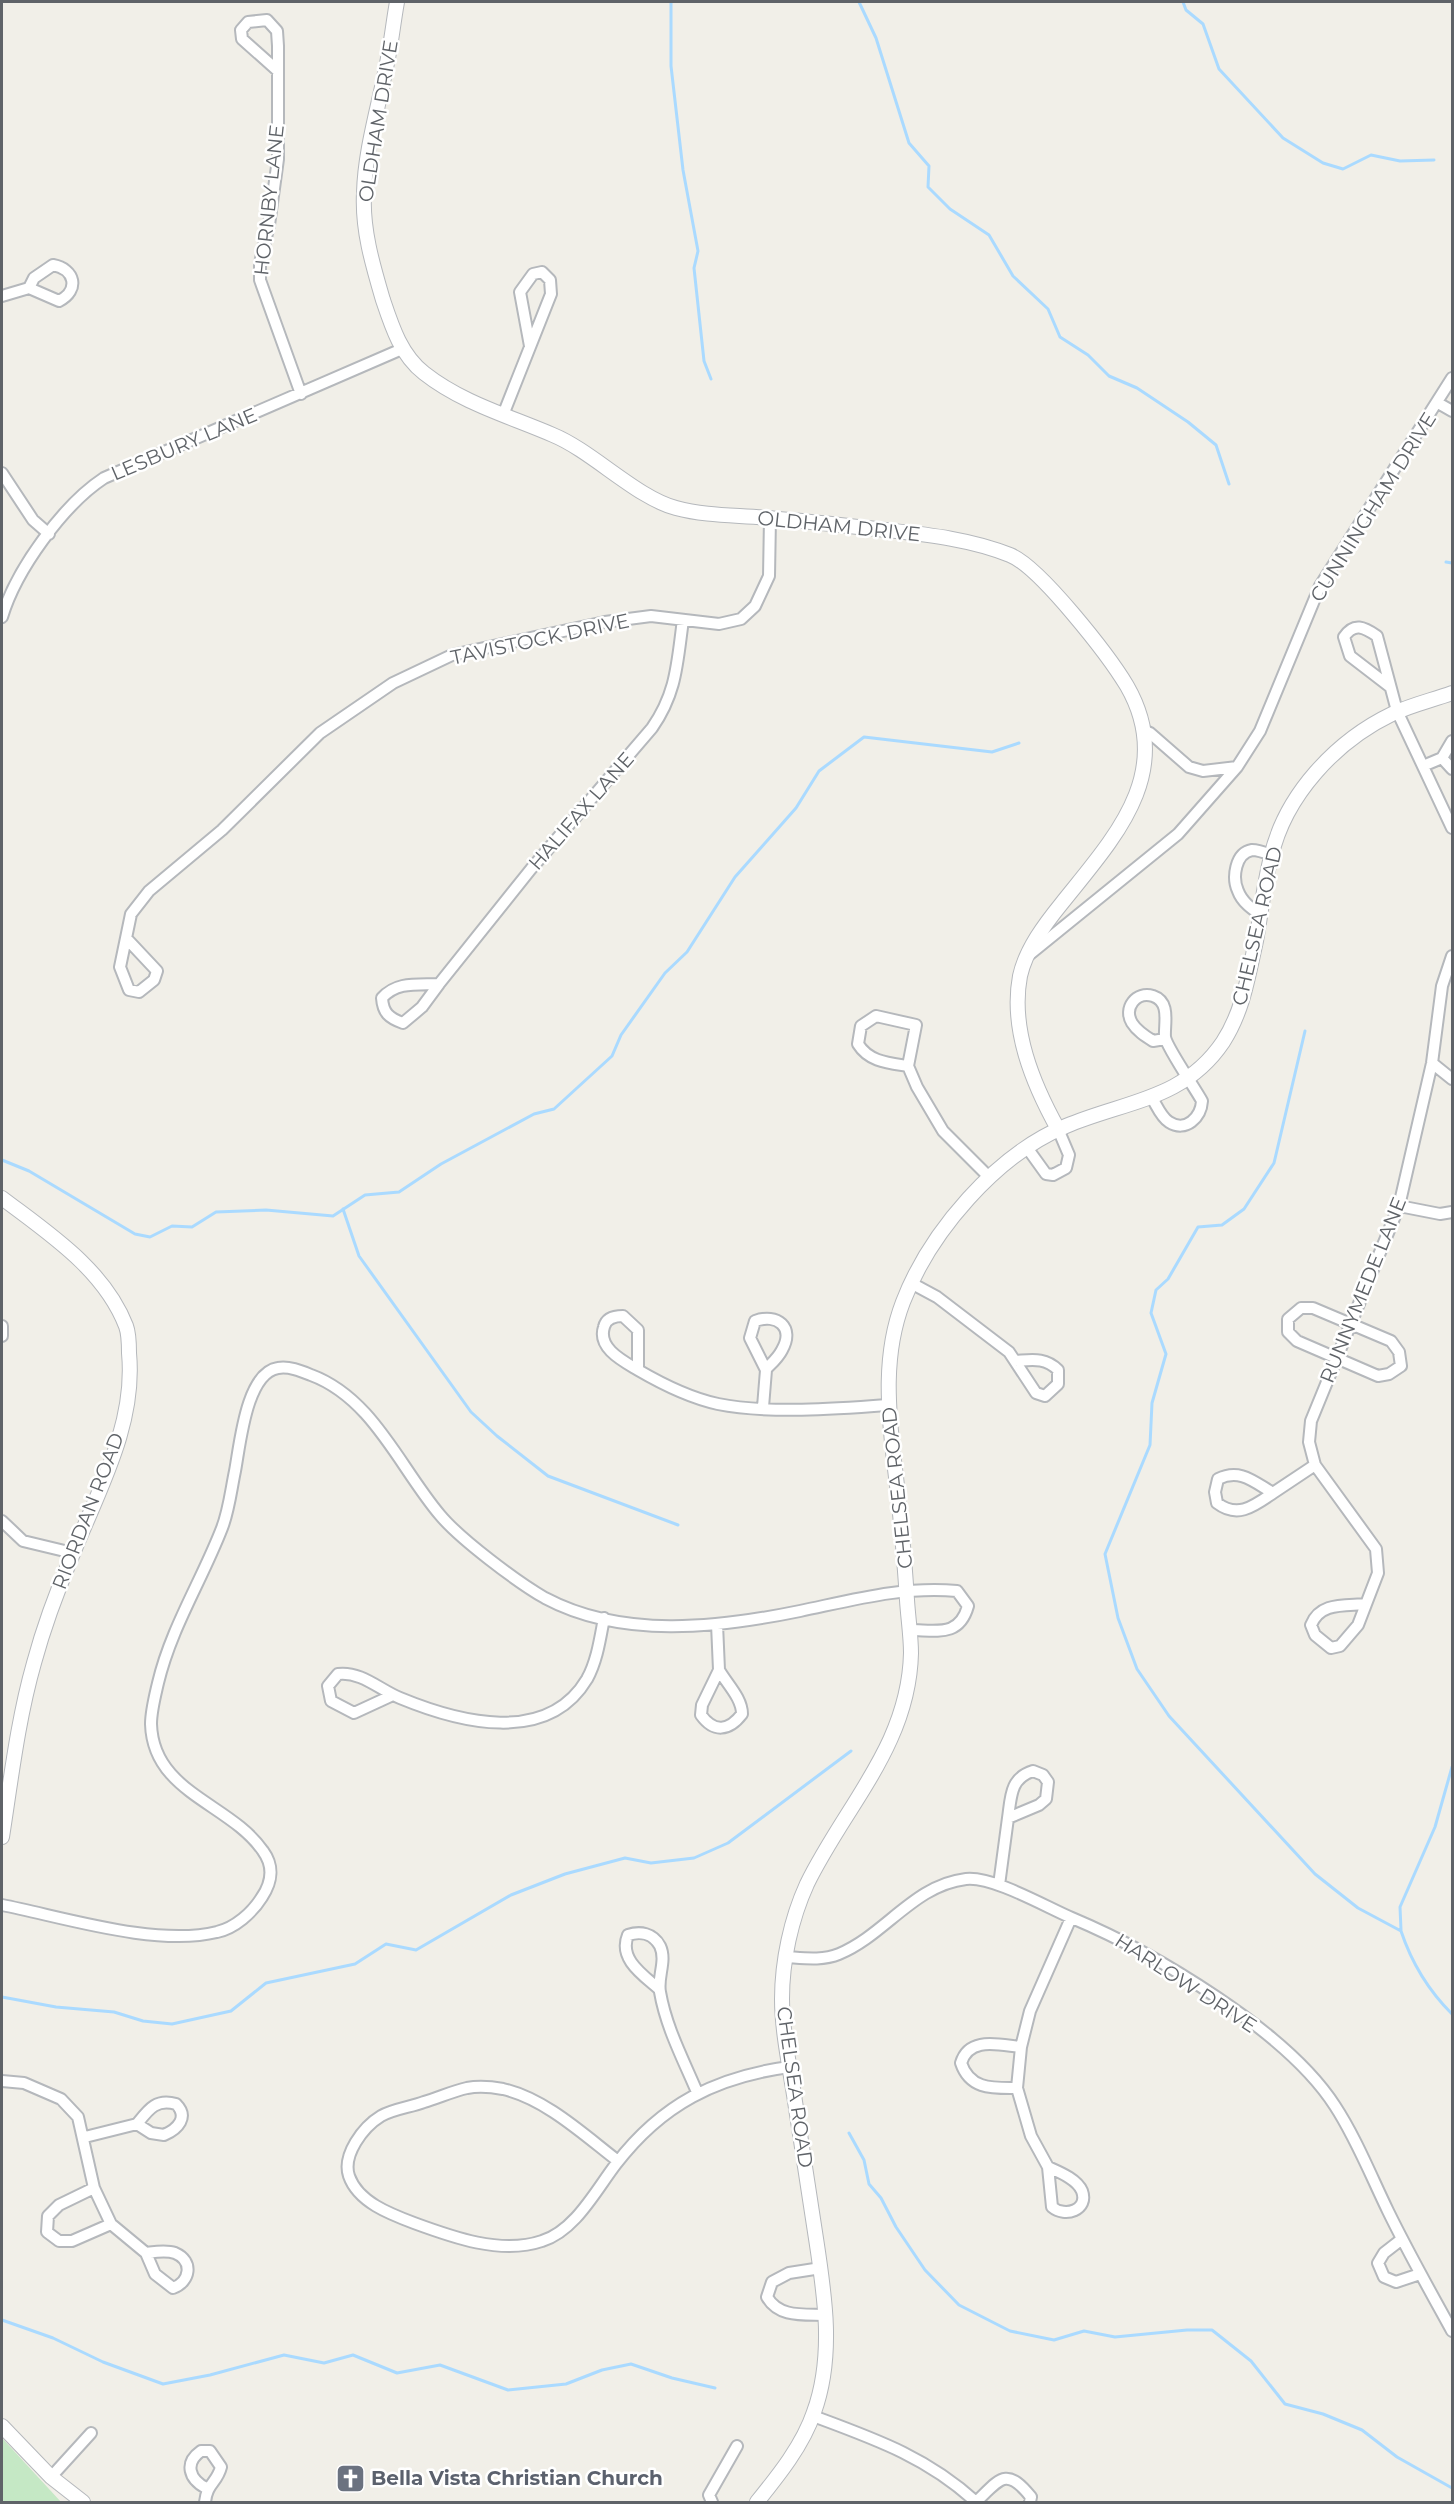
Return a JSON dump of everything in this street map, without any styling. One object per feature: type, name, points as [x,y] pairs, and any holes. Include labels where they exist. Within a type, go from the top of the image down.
[{"type":"street","name":"OLDHAM DRIVE","points":[[396,2],[364,191],[365,224],[375,272],[402,349],[420,370],[456,396],[559,437],[663,504],[705,514],[770,518],[940,536],[1011,555],[1028,566],[1080,622],[1128,689],[1143,730],[1144,764],[1139,793],[1110,842],[1047,922],[1027,956],[1020,976],[1018,1007],[1026,1056],[1041,1099],[1058,1129]]},
{"type":"street","name":"HORNBY LANE","points":[[278,71],[251,50],[242,39],[241,30],[248,22],[267,20],[277,31],[278,71],[278,159],[269,225],[260,263],[260,280],[301,394]]},
{"type":"street","points":[[503,415],[551,294],[550,280],[542,272],[533,274],[520,292],[530,346]]},
{"type":"street","points":[[2,296],[29,288]]},
{"type":"street","name":"LESBURY LANE","points":[[2,617],[5,595],[49,534],[84,492],[104,478],[402,349]]},
{"type":"street","name":"CUNNINGHAM DRIVE","points":[[1027,956],[1178,834],[1237,767],[1260,731],[1320,586],[1452,378]]},
{"type":"street","points":[[1438,403],[1452,411]]},
{"type":"street","points":[[2,473],[33,520],[49,534]]},
{"type":"street","name":"TAVISTOCK DRIVE","points":[[126,938],[157,971],[154,980],[139,992],[129,990],[120,967],[126,938],[131,914],[149,891],[222,830],[320,733],[393,683],[452,655],[605,622],[651,616],[718,624],[741,619],[755,606],[769,576],[770,518]]},
{"type":"street","name":"HALIFAX LANE","points":[[439,984],[402,985],[390,990],[382,998],[383,1009],[390,1018],[403,1023],[422,1007],[531,869],[663,712],[674,687],[683,620]]},
{"type":"street","points":[[1389,686],[1350,656],[1344,637],[1349,630],[1357,626],[1366,628],[1377,636],[1397,711],[1452,828]]},
{"type":"street","name":"CHELSEA ROAD","points":[[757,2502],[778,2476],[813,2416],[822,2380],[826,2315],[821,2268],[789,2067],[782,2001],[785,1958],[806,1886],[882,1763],[898,1725],[908,1691],[911,1650],[887,1405],[891,1348],[900,1310],[911,1283],[933,1243],[989,1177],[1010,1159],[1058,1129],[1093,1115],[1152,1098],[1188,1077],[1208,1062],[1234,1024],[1244,996],[1271,855],[1303,787],[1325,762],[1364,730],[1397,711],[1452,693]]},
{"type":"street","points":[[1143,730],[1150,733],[1189,767],[1203,771],[1237,767]]},
{"type":"street","points":[[1423,766],[1442,758],[1452,741]]},
{"type":"street","points":[[1442,758],[1452,769]]},
{"type":"street","points":[[1261,915],[1246,903],[1238,892],[1237,865],[1243,855],[1252,850],[1271,855]]},
{"type":"street","name":"RUNNYMEDE LANE","points":[[1365,1604],[1326,1608],[1316,1614],[1311,1624],[1315,1635],[1331,1648],[1340,1646],[1358,1625],[1378,1573],[1376,1549],[1315,1465],[1309,1442],[1311,1421],[1400,1206],[1432,1063],[1442,986],[1452,956]]},
{"type":"street","points":[[1152,1098],[1171,1123],[1188,1124],[1197,1119],[1202,1101],[1165,1040],[1165,1008],[1159,999],[1142,995],[1133,1000],[1129,1015],[1132,1024],[1153,1041],[1165,1040]]},
{"type":"street","points":[[908,1066],[885,1062],[863,1051],[858,1044],[861,1026],[876,1016],[916,1025],[908,1066],[925,1102],[944,1131],[989,1177]]},
{"type":"street","points":[[1432,1063],[1452,1079]]},
{"type":"street","points":[[1028,1149],[1046,1174],[1060,1172],[1066,1168],[1069,1155],[1058,1129]]},
{"type":"street","name":"RIORDAN ROAD","points":[[2,1198],[90,1269],[111,1294],[127,1328],[130,1362],[128,1399],[117,1446],[52,1606],[33,1664],[3,1820],[2,1837]]},
{"type":"street","points":[[1400,1206],[1440,1214],[1452,1212]]},
{"type":"street","points":[[911,1283],[937,1297],[1009,1352],[1015,1361]]},
{"type":"street","points":[[1301,1308],[1313,1308],[1352,1323],[1391,1341],[1399,1352],[1401,1366],[1389,1374],[1378,1376],[1337,1358],[1297,1341],[1288,1332],[1288,1319],[1301,1308]]},
{"type":"street","points":[[638,1370],[638,1329],[623,1316],[614,1316],[606,1322],[602,1330],[604,1341],[618,1357],[638,1370],[659,1382],[718,1404],[815,1410],[887,1405]]},
{"type":"street","points":[[763,1407],[766,1370],[750,1338],[755,1321],[766,1317],[776,1318],[783,1323],[787,1333],[784,1348],[766,1370]]},
{"type":"street","points":[[2,1326],[2,1336]]},
{"type":"street","points":[[2,1905],[157,1935],[195,1936],[221,1932],[242,1920],[257,1906],[269,1887],[271,1865],[252,1838],[176,1782],[159,1761],[153,1743],[151,1720],[165,1654],[221,1529],[229,1505],[248,1402],[264,1375],[276,1368],[296,1370],[320,1378],[365,1413],[438,1514],[462,1537],[539,1594],[569,1610],[659,1627],[717,1624],[797,1612],[906,1590],[957,1591],[968,1606],[964,1620],[951,1629],[909,1630]]},
{"type":"street","points":[[1273,1493],[1243,1475],[1230,1473],[1218,1479],[1215,1491],[1216,1503],[1226,1510],[1238,1512],[1253,1508],[1315,1465]]},
{"type":"street","points":[[2,1521],[22,1541],[73,1553]]},
{"type":"street","points":[[393,1695],[354,1713],[332,1701],[328,1686],[338,1674],[348,1673],[393,1695],[473,1721],[503,1724],[535,1719],[567,1702],[586,1681],[593,1667],[604,1618]]},
{"type":"street","points":[[717,1624],[719,1670],[729,1688],[737,1696],[742,1714],[727,1728],[719,1729],[712,1726],[701,1715],[702,1705],[719,1670]]},
{"type":"street","points":[[999,1885],[1008,1818],[1015,1782],[1033,1770],[1044,1775],[1049,1790],[1046,1799],[1039,1805],[1008,1818]]},
{"type":"street","name":"HARLOW DRIVE","points":[[785,1958],[818,1959],[838,1954],[938,1886],[968,1878],[999,1885],[1103,1930],[1176,1972],[1237,2013],[1297,2063],[1335,2105],[1420,2274],[1452,2331]]},
{"type":"street","points":[[1048,2167],[1031,2136],[1017,2088],[1021,2047],[1030,2011],[1071,1918]]},
{"type":"street","points":[[659,1989],[629,1961],[625,1944],[628,1935],[639,1932],[650,1935],[659,1945],[662,1956],[659,1989],[668,2023],[697,2092]]},
{"type":"street","points":[[1017,2088],[984,2088],[969,2078],[961,2063],[968,2051],[979,2044],[1021,2047]]},
{"type":"street","points":[[618,2161],[532,2100],[493,2087],[468,2088],[382,2115],[361,2135],[347,2163],[350,2177],[357,2190],[372,2204],[426,2227],[484,2244],[505,2246],[542,2242],[558,2234],[585,2206],[618,2161],[657,2123],[697,2092],[750,2072],[789,2067]]},
{"type":"street","points":[[2,2080],[24,2083],[61,2099],[78,2116],[85,2137],[94,2188],[111,2224],[146,2253]]},
{"type":"street","points":[[85,2137],[136,2124]]},
{"type":"street","points":[[94,2188],[59,2205],[48,2216],[47,2232],[59,2241],[72,2241],[111,2224]]},
{"type":"street","points":[[1402,2239],[1384,2253],[1378,2263],[1384,2277],[1396,2282],[1420,2274]]},
{"type":"street","points":[[821,2268],[789,2273],[772,2282],[767,2297],[772,2306],[781,2312],[826,2315]]},
{"type":"street","points":[[813,2416],[887,2443],[922,2461],[976,2502],[1000,2479],[1008,2477],[1017,2481],[1030,2497],[1030,2502]]},
{"type":"street","points":[[2,2426],[51,2477],[83,2502]]},
{"type":"street","points":[[51,2477],[91,2433]]},
{"type":"street","points":[[712,2502],[709,2495],[737,2446]]},
{"type":"street","points":[[205,2502],[206,2488]]},
{"type":"green space","points":[[2,2438],[61,2502],[2,2502]]},
{"type":"waterway","points":[[671,2],[671,66],[683,170],[698,251],[694,268],[704,361],[711,379]]},
{"type":"waterway","points":[[859,2],[876,38],[909,143],[929,166],[928,187],[950,209],[989,235],[1013,276],[1048,309],[1060,337],[1088,355],[1109,376],[1137,388],[1188,422],[1216,445],[1229,484]]},
{"type":"waterway","points":[[1183,2],[1186,10],[1203,24],[1219,69],[1283,138],[1323,163],[1343,169],[1371,155],[1400,161],[1434,160]]},
{"type":"waterway","points":[[1446,562],[1452,563]]},
{"type":"waterway","points":[[2,1160],[29,1171],[135,1234],[150,1237],[172,1226],[192,1227],[216,1212],[266,1210],[333,1216],[365,1195],[399,1192],[441,1164],[534,1114],[554,1109],[612,1056],[621,1035],[665,973],[687,952],[735,877],[796,808],[819,771],[864,737],[992,752],[1019,743]]},
{"type":"waterway","points":[[1305,1031],[1274,1163],[1244,1209],[1222,1225],[1198,1227],[1168,1279],[1156,1290],[1151,1313],[1166,1354],[1152,1403],[1150,1445],[1105,1554],[1118,1618],[1137,1669],[1169,1716],[1315,1874],[1358,1908],[1401,1931],[1410,1955],[1422,1976],[1435,1996],[1452,2014]]},
{"type":"waterway","points":[[343,1209],[359,1256],[471,1412],[497,1436],[548,1476],[678,1525]]},
{"type":"waterway","points":[[2,1997],[56,2007],[114,2012],[143,2021],[172,2024],[231,2011],[266,1983],[355,1964],[386,1944],[416,1950],[511,1895],[565,1874],[625,1858],[651,1863],[694,1858],[728,1843],[851,1751]]},
{"type":"waterway","points":[[1401,1930],[1400,1907],[1435,1827],[1452,1767]]},
{"type":"waterway","points":[[849,2133],[864,2160],[869,2184],[881,2198],[896,2227],[925,2270],[959,2305],[1010,2331],[1054,2340],[1084,2331],[1115,2337],[1212,2330],[1251,2361],[1285,2404],[1323,2414],[1362,2430],[1397,2457],[1452,2488]]},
{"type":"waterway","points":[[2,2320],[53,2338],[103,2362],[163,2384],[210,2375],[284,2355],[324,2363],[353,2355],[397,2373],[440,2365],[508,2390],[566,2384],[602,2370],[631,2364],[672,2378],[715,2388]]},
{"type":"place","name":"Bella Vista Christian Church","points":[[350,2478]]}]
